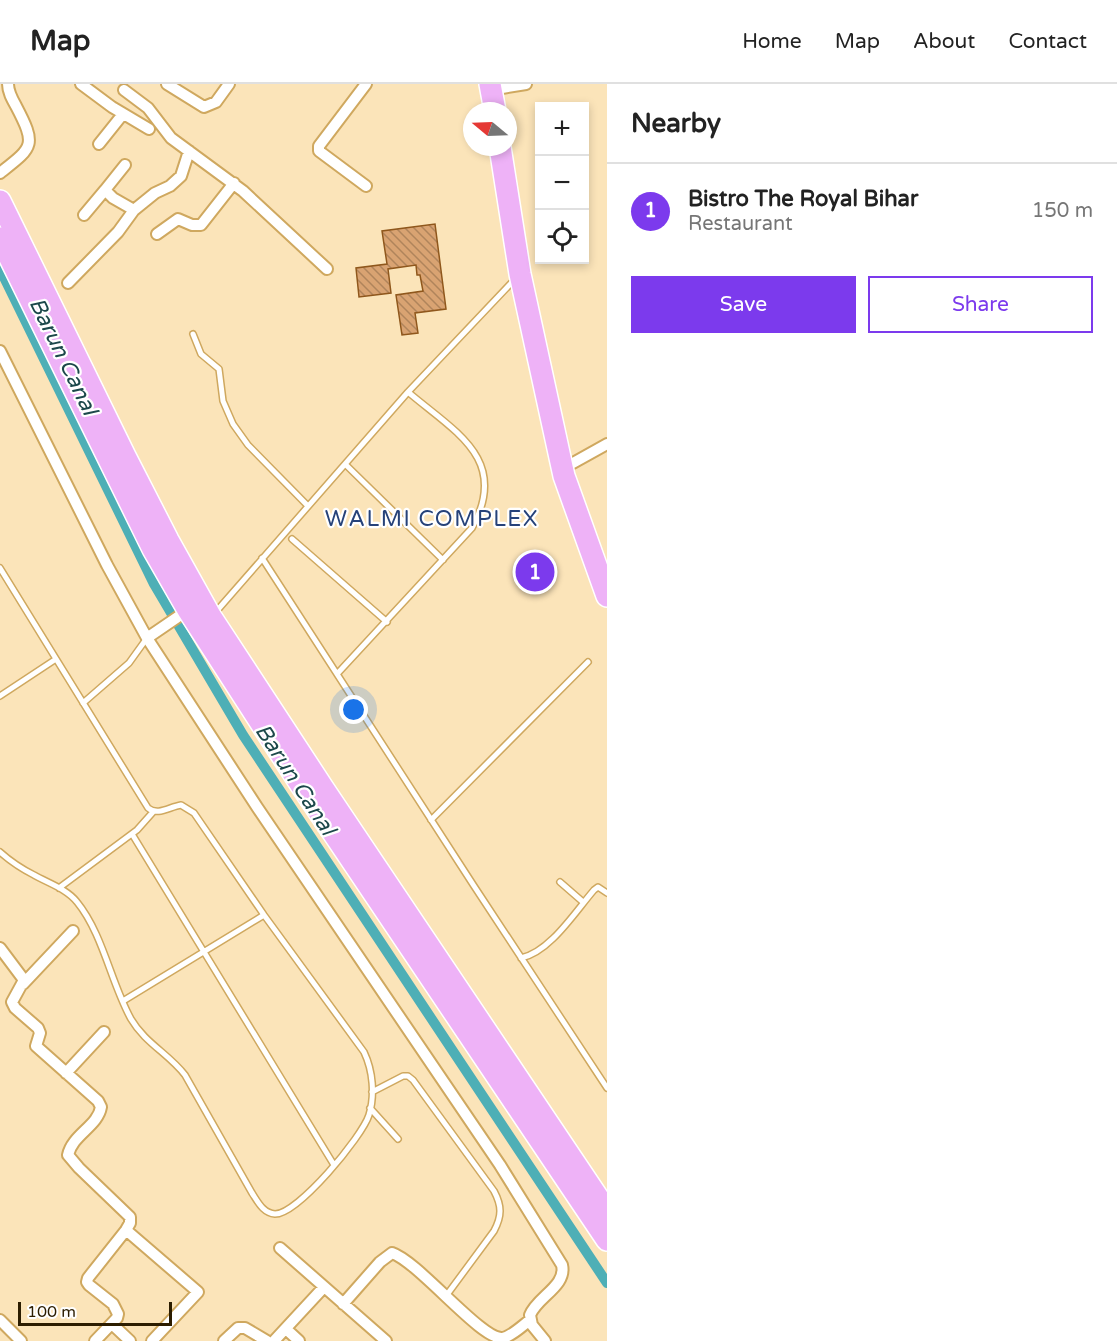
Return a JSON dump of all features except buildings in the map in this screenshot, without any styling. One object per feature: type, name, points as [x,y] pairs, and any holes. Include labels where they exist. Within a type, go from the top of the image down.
[{"type":"highway","points":[[496,102],[498,85]]},
{"type":"highway","points":[[498,85],[503,102]]},
{"type":"highway","points":[[502,156],[564,476],[607,596]]},
{"type":"highway","points":[[513,156],[531,262],[573,464],[607,562]]},
{"type":"highway","points":[[0,201],[125,456],[211,617],[336,808],[607,1211]]},
{"type":"highway","points":[[0,237],[184,614],[607,1240]]},
{"type":"street","points":[[0,173],[24,154],[30,144],[27,126],[10,96],[8,84]]},
{"type":"street","points":[[81,84],[112,107],[149,129]]},
{"type":"street","points":[[167,84],[204,107],[216,102],[229,84]]},
{"type":"street","points":[[366,84],[319,146],[319,151],[366,186]]},
{"type":"street","points":[[498,85],[526,84]]},
{"type":"street","points":[[112,107],[126,87],[148,108],[166,133],[234,183],[327,269]]},
{"type":"street","points":[[99,144],[123,114]]},
{"type":"street","points":[[68,283],[118,232],[135,210],[155,193],[170,186],[182,176],[189,151]]},
{"type":"street","points":[[84,215],[125,165]]},
{"type":"street","points":[[157,234],[178,219],[192,225],[201,225],[234,183]]},
{"type":"street","points":[[105,190],[113,198],[135,210]]},
{"type":"street","points":[[0,351],[107,565],[257,807],[500,1165],[562,1264],[562,1275],[532,1310],[530,1320],[502,1339],[488,1334],[398,1255],[392,1253],[380,1262],[343,1304]]},
{"type":"street","points":[[573,464],[607,444]]},
{"type":"street","points":[[151,635],[184,614]]},
{"type":"street","points":[[73,932],[23,984],[12,1002],[15,1008],[36,1024],[40,1033],[36,1046],[98,1101],[101,1107],[97,1116],[72,1144],[68,1155],[130,1217],[130,1224],[90,1273],[87,1282],[117,1309],[118,1314],[112,1324],[95,1341]]},
{"type":"street","points":[[0,948],[21,974],[23,984]]},
{"type":"street","points":[[66,1073],[104,1032]]},
{"type":"street","points":[[126,1230],[198,1292],[152,1341]]},
{"type":"street","points":[[280,1248],[386,1341]]},
{"type":"street","points":[[274,1341],[324,1287]]},
{"type":"street","points":[[0,1320],[21,1341]]},
{"type":"street","points":[[530,1320],[545,1341]]},
{"type":"street","points":[[112,1324],[130,1341]]},
{"type":"street","points":[[224,1341],[238,1328],[245,1328],[267,1341]]},
{"type":"street","points":[[286,1329],[299,1341]]},
{"type":"lane","points":[[211,617],[408,392],[523,271]]},
{"type":"lane","points":[[193,334],[201,354],[219,369],[223,401],[233,424],[248,445],[308,506]]},
{"type":"lane","points":[[337,674],[472,528],[481,511],[485,488],[478,456],[461,438],[408,392]]},
{"type":"lane","points":[[345,464],[443,560]]},
{"type":"lane","points":[[292,539],[387,622]]},
{"type":"lane","points":[[262,558],[607,1088]]},
{"type":"lane","points":[[0,568],[2,576],[142,799],[153,812]]},
{"type":"lane","points":[[83,703],[129,663],[151,635]]},
{"type":"lane","points":[[0,696],[56,659]]},
{"type":"lane","points":[[431,820],[588,662]]},
{"type":"lane","points":[[0,852],[23,869],[59,888],[76,901],[89,922],[123,1000],[142,1035],[158,1051],[173,1061],[185,1075],[252,1193],[265,1211],[277,1214],[284,1212],[334,1166],[356,1140],[368,1118],[372,1092],[371,1073],[364,1052],[264,915],[194,813],[181,805],[153,812],[132,834],[59,888]]},
{"type":"lane","points":[[132,834],[334,1166]]},
{"type":"lane","points":[[560,882],[584,902]]},
{"type":"lane","points":[[521,958],[531,956],[548,943],[598,887],[607,893]]},
{"type":"lane","points":[[123,1000],[264,915]]},
{"type":"lane","points":[[372,1092],[403,1076],[408,1076],[494,1191],[501,1207],[494,1231],[446,1297]]},
{"type":"lane","points":[[370,1108],[398,1139]]},
{"type":"waterway","name":"Barun Canal","points":[[0,269],[154,584],[243,735],[607,1283]]},
{"type":"place","name":"Bistro The Royal Bihar","points":[[535,572]]},
{"type":"district","name":"WALMI COMPLEX","points":[[432,518]]}]
